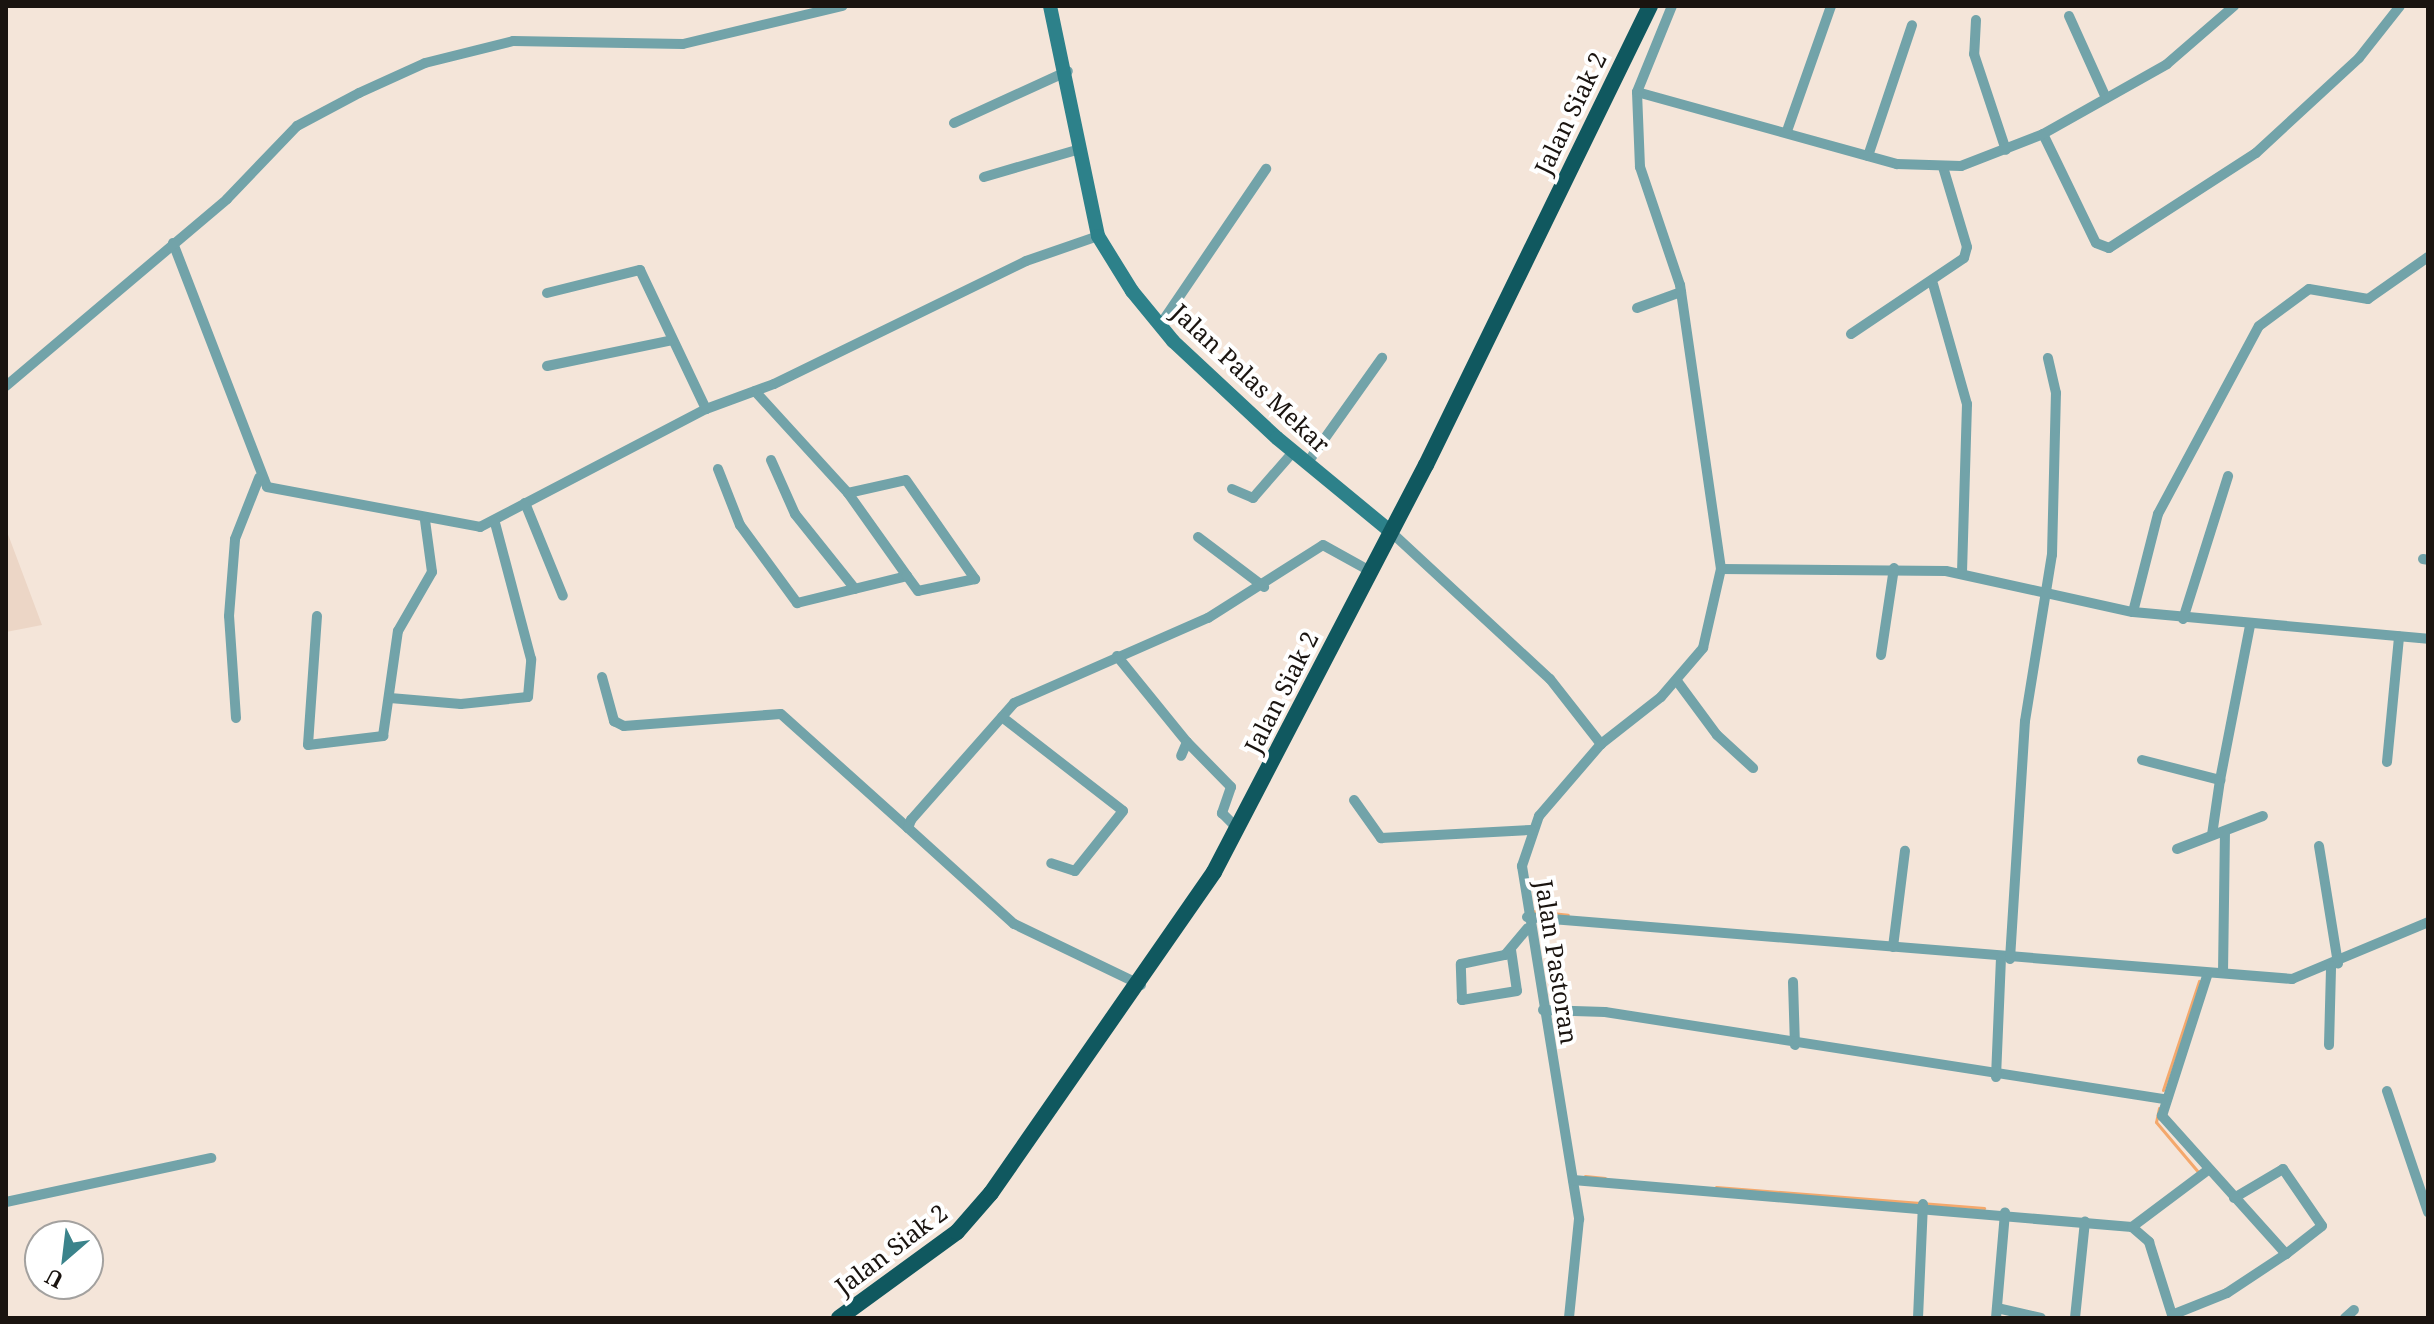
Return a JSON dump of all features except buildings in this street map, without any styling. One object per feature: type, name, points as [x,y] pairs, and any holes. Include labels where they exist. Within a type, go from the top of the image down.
[{"type":"highway","name":"Jalan Siak 2","points":[[839,1318],[957,1232],[1141,985],[1237,828],[1372,572],[1650,6]]},
{"type":"main road","name":"Jalan Palas Mekar","points":[[1050,6],[1068,71],[1098,236],[1160,325],[1294,451],[1391,532]]},
{"type":"street","points":[[6,386],[173,243],[297,126],[425,63],[555,38],[683,44],[843,6]]},
{"type":"street","points":[[1672,6],[1637,92],[1787,131],[1868,156],[1943,167],[2006,150],[2043,134],[2197,44],[2234,6]]},
{"type":"street","points":[[1787,131],[1831,6]]},
{"type":"street","points":[[2043,134],[2096,243],[2109,248],[2256,153],[2359,58],[2400,6]]},
{"type":"street","points":[[2069,16],[2106,98]]},
{"type":"street","points":[[1976,20],[1974,54],[2006,150]]},
{"type":"street","points":[[1868,156],[1912,25]]},
{"type":"street","points":[[954,123],[1068,71]]},
{"type":"street","name":"Jalan Pastoran","points":[[1569,1318],[1578,1261],[1573,1180],[1528,923],[1522,866],[1531,830],[1601,744],[1677,681],[1712,631],[1721,569],[1681,292],[1640,167],[1637,92]]},
{"type":"street","points":[[984,177],[1080,149]]},
{"type":"street","points":[[1851,334],[1957,267],[1967,247],[1943,167]]},
{"type":"street","points":[[1160,325],[1266,169]]},
{"type":"street","points":[[173,243],[259,478],[282,493],[425,520],[495,523],[525,503],[706,409],[755,391],[1026,261],[1098,236]]},
{"type":"street","points":[[2133,612],[2158,514],[2259,326],[2309,289],[2368,299],[2428,257]]},
{"type":"street","points":[[547,293],[640,270],[706,409]]},
{"type":"street","points":[[1933,284],[1967,404],[1962,573]]},
{"type":"street","points":[[1637,308],[1681,292]]},
{"type":"street","points":[[547,366],[672,340]]},
{"type":"street","points":[[1308,462],[1382,358]]},
{"type":"street","points":[[1996,1077],[2025,721],[2049,593],[2056,393],[2048,358]]},
{"type":"street","points":[[755,391],[848,493],[918,591],[975,579],[906,480],[848,493]]},
{"type":"street","points":[[1232,489],[1253,498],[1294,451]]},
{"type":"street","points":[[771,460],[795,514],[855,589]]},
{"type":"street","points":[[718,469],[740,525],[797,603],[907,576]]},
{"type":"street","points":[[2183,619],[2228,476]]},
{"type":"street","points":[[236,718],[229,616],[235,539],[259,478]]},
{"type":"street","points":[[525,503],[563,596]]},
{"type":"street","points":[[317,616],[308,745],[383,736],[398,631],[432,572],[425,520]]},
{"type":"street","points":[[390,698],[461,704],[528,697],[531,659],[495,523]]},
{"type":"street","points":[[1391,532],[1550,679],[1601,744]]},
{"type":"street","points":[[1198,537],[1264,587]]},
{"type":"street","points":[[908,828],[1014,703],[1264,587],[1323,545],[1372,572]]},
{"type":"street","points":[[1881,655],[1894,568]]},
{"type":"street","points":[[1721,569],[1894,568],[1962,573],[2133,612],[2183,619],[2428,639]]},
{"type":"street","points":[[2212,835],[2250,625]]},
{"type":"street","points":[[2387,762],[2399,637]]},
{"type":"street","points":[[1117,656],[1187,742],[1231,787],[1222,813],[1237,828]]},
{"type":"street","points":[[602,677],[614,721],[624,726],[781,714],[1014,924],[1141,985]]},
{"type":"street","points":[[1677,681],[1717,735],[1753,768]]},
{"type":"street","points":[[1002,717],[1123,811],[1075,871],[1051,863]]},
{"type":"street","points":[[1181,756],[1187,742]]},
{"type":"street","points":[[2142,760],[2220,780]]},
{"type":"street","points":[[1354,800],[1381,838],[1531,830]]},
{"type":"street","points":[[2177,849],[2263,816]]},
{"type":"street","points":[[2223,973],[2225,831]]},
{"type":"street","points":[[2319,846],[2334,965],[2329,1045]]},
{"type":"street","points":[[1893,947],[1905,851]]},
{"type":"street","points":[[1511,950],[1461,964],[1462,1000],[1517,991],[1511,950],[1528,923],[1893,947],[2292,979],[2334,965],[2428,922]]},
{"type":"street","points":[[2208,973],[2164,1099],[2166,1122],[2286,1254]]},
{"type":"street","points":[[1793,982],[1795,1045]]},
{"type":"street","points":[[1543,1010],[1605,1012],[1996,1077],[2164,1099]]},
{"type":"street","points":[[2387,1091],[2428,1212]]},
{"type":"street","points":[[6,1202],[211,1158]]},
{"type":"street","points":[[1573,1180],[1923,1204],[2132,1227],[2149,1242],[2173,1316],[2227,1293],[2322,1226],[2283,1169],[2234,1198]]},
{"type":"street","points":[[2132,1227],[2208,1170]]},
{"type":"street","points":[[1918,1318],[1923,1204]]},
{"type":"street","points":[[2005,1212],[1997,1313],[2041,1318]]},
{"type":"street","points":[[2075,1318],[2085,1222]]},
{"type":"street","points":[[2345,1318],[2354,1310]]},
{"type":"shaded area","points":[[6,529],[42,625],[6,632]]},
{"type":"waterway","points":[[1532,911],[1568,915]]},
{"type":"waterway","points":[[2163,1090],[2199,981]]},
{"type":"waterway","points":[[2159,1108],[2156,1122],[2200,1174]]},
{"type":"waterway","points":[[1585,1176],[1605,1178]]},
{"type":"waterway","points":[[1716,1187],[1984,1208]]}]
